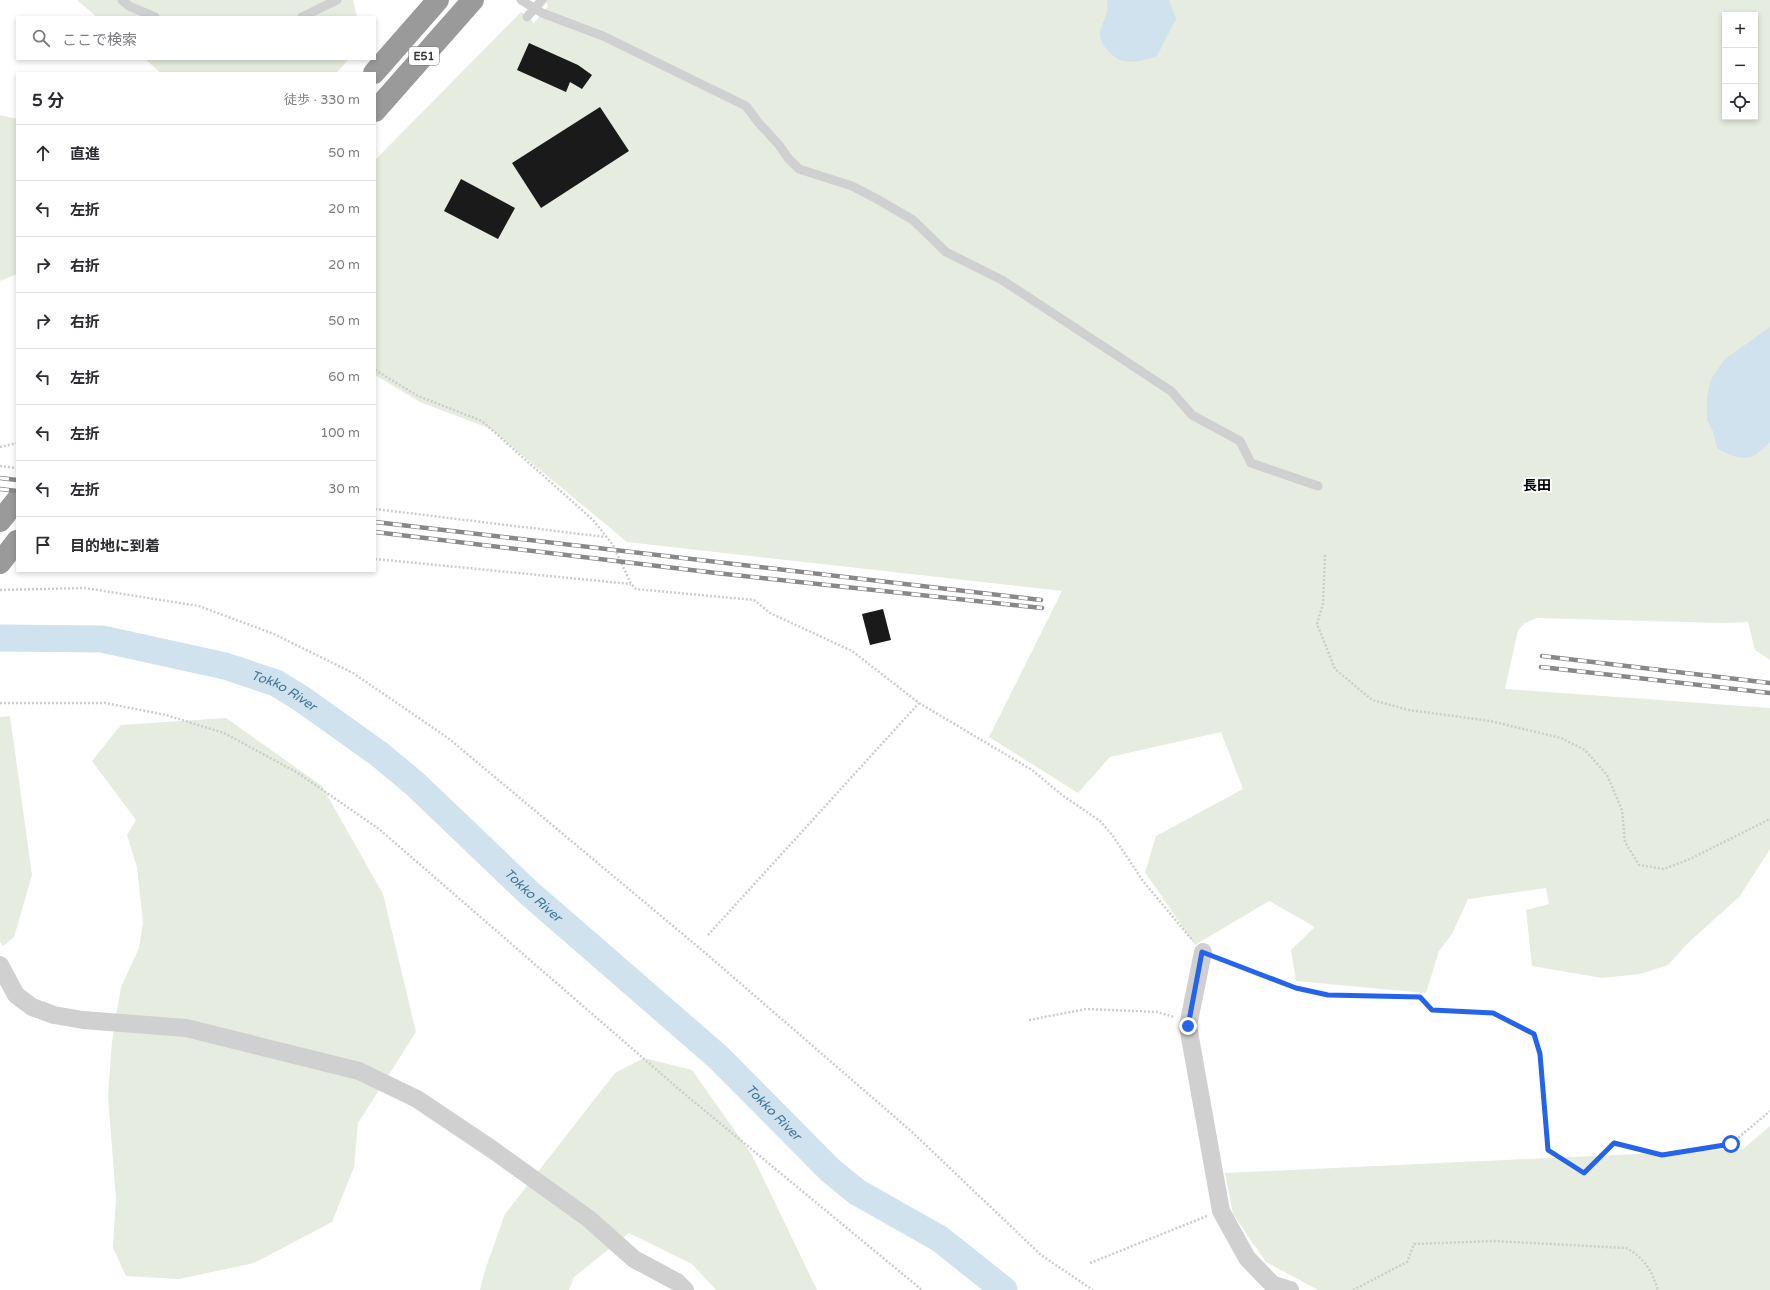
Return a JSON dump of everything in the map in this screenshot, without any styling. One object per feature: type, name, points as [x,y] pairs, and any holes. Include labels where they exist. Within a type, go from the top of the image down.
[{"type":"highway","name":"E51","points":[[375,72],[438,0]]},
{"type":"highway","name":"E51","points":[[376,110],[473,0]]},
{"type":"highway","points":[[0,521],[16,501]]},
{"type":"highway","points":[[0,563],[16,543]]},
{"type":"street","points":[[1202,952],[1188,1026],[1220,1211],[1247,1258],[1278,1288]]},
{"type":"street","points":[[0,965],[16,995],[32,1007],[54,1015],[83,1020],[186,1028],[366,1074],[417,1099],[493,1150],[589,1219],[634,1259],[677,1282],[685,1290]]},
{"type":"lane","points":[[122,0],[129,6],[153,16]]},
{"type":"lane","points":[[304,16],[337,0]]},
{"type":"lane","points":[[527,4],[542,0]]},
{"type":"lane","points":[[527,4],[527,17]]},
{"type":"lane","points":[[527,4],[603,36],[746,106],[788,158],[799,169],[852,186],[913,220],[946,252],[1002,280],[1171,391],[1192,415],[1240,441],[1251,463],[1318,486]]},
{"type":"path","points":[[376,371],[418,396],[482,421],[593,520],[613,545],[631,584],[636,589],[754,600],[770,613],[852,651],[919,703],[1032,770],[1062,795],[1100,821],[1113,836],[1142,881],[1202,952],[1296,988],[1328,995],[1420,997],[1432,1010],[1493,1013],[1534,1034],[1540,1054],[1548,1150],[1584,1173],[1614,1143],[1662,1155],[1731,1144],[1770,1111]]},
{"type":"path","points":[[0,447],[16,443]]},
{"type":"path","points":[[0,466],[16,468]]},
{"type":"path","points":[[376,510],[606,537]]},
{"type":"path","points":[[1325,555],[1322,604],[1317,624],[1335,669],[1372,700],[1409,710],[1490,721],[1561,738],[1585,750],[1607,775],[1622,810],[1625,842],[1638,865],[1664,869],[1690,859],[1770,819]]},
{"type":"path","points":[[376,559],[631,584]]},
{"type":"path","points":[[0,590],[85,588],[199,606],[274,634],[353,673],[448,738],[703,951],[911,1131],[1041,1255],[1093,1290]]},
{"type":"path","points":[[0,703],[105,703],[166,715],[224,733],[298,773],[379,829],[681,1091],[869,1244],[922,1290]]},
{"type":"path","points":[[708,935],[919,703]]},
{"type":"path","points":[[1029,1020],[1086,1010],[1157,1012],[1177,1018],[1188,1026]]},
{"type":"path","points":[[1090,1263],[1220,1211]]},
{"type":"path","points":[[1353,1290],[1407,1262],[1414,1244],[1494,1241],[1626,1248],[1635,1252],[1652,1272],[1658,1290]]},
{"type":"shaded area","points":[[77,0],[353,0],[357,16],[96,16]]},
{"type":"shaded area","points":[[544,0],[1770,0],[1770,660],[1755,650],[1748,622],[1722,623],[1537,618],[1525,623],[1518,630],[1505,689],[1770,708],[1770,849],[1740,896],[1688,943],[1668,965],[1640,974],[1602,978],[1532,966],[1526,910],[1549,904],[1546,888],[1468,899],[1452,934],[1439,951],[1426,993],[1296,981],[1291,950],[1315,927],[1269,901],[1195,945],[1145,872],[1156,836],[1243,789],[1221,732],[1110,757],[1078,793],[989,737],[1062,591],[627,542],[491,429],[420,402],[376,376],[376,159],[521,12],[534,23],[548,6]]},
{"type":"shaded area","points":[[146,60],[348,60],[337,72],[160,72]]},
{"type":"shaded area","points":[[0,115],[16,119],[16,274],[0,281]]},
{"type":"shaded area","points":[[10,716],[32,875],[14,937],[3,946],[0,941],[0,717]]},
{"type":"shaded area","points":[[226,718],[322,786],[383,894],[416,1032],[358,1123],[354,1167],[332,1222],[254,1263],[179,1279],[126,1276],[113,1248],[116,1199],[108,1096],[112,1042],[121,987],[139,948],[143,923],[137,867],[127,835],[136,820],[92,761],[121,725]]},
{"type":"shaded area","points":[[644,1058],[692,1070],[752,1155],[817,1290],[716,1290],[692,1264],[629,1233],[574,1277],[569,1290],[480,1290],[485,1270],[505,1214],[615,1073]]},
{"type":"shaded area","points":[[1770,1126],[1770,1290],[1318,1290],[1266,1262],[1233,1214],[1225,1173],[1743,1149]]},
{"type":"water","points":[[1107,0],[1169,0],[1176,19],[1157,56],[1135,62],[1129,62],[1116,58],[1110,53],[1101,41],[1100,35],[1108,4]]},
{"type":"water","points":[[1770,327],[1770,442],[1753,456],[1744,458],[1734,456],[1717,448],[1713,431],[1707,420],[1707,397],[1711,379],[1725,359]]},
{"type":"building","points":[[529,43],[578,65],[592,75],[582,89],[570,82],[566,92],[517,70]]},
{"type":"building","points":[[600,107],[629,151],[541,208],[512,163]]},
{"type":"building","points":[[461,179],[515,208],[498,239],[444,211]]},
{"type":"building","points":[[883,609],[891,640],[870,645],[862,614]]},
{"type":"waterway","name":"Tokko River","points":[[0,638],[102,639],[225,666],[276,683],[302,699],[379,754],[414,783],[528,892],[718,1057],[830,1170],[857,1192],[940,1239],[1004,1290]]},
{"type":"railway","points":[[0,478],[16,480]]},
{"type":"railway","points":[[0,489],[16,491]]},
{"type":"railway","points":[[376,522],[1041,600]]},
{"type":"railway","points":[[376,532],[716,573],[1042,608]]},
{"type":"railway","points":[[1542,656],[1770,683]]},
{"type":"railway","points":[[1541,667],[1770,693]]},
{"type":"district","name":"長田","points":[[1537,485]]},
{"type":"route","points":[[1188,1026],[1202,952],[1296,988],[1328,995],[1420,997],[1432,1010],[1493,1013],[1534,1034],[1540,1054],[1548,1150],[1584,1173],[1614,1143],[1662,1155],[1731,1144]]}]
